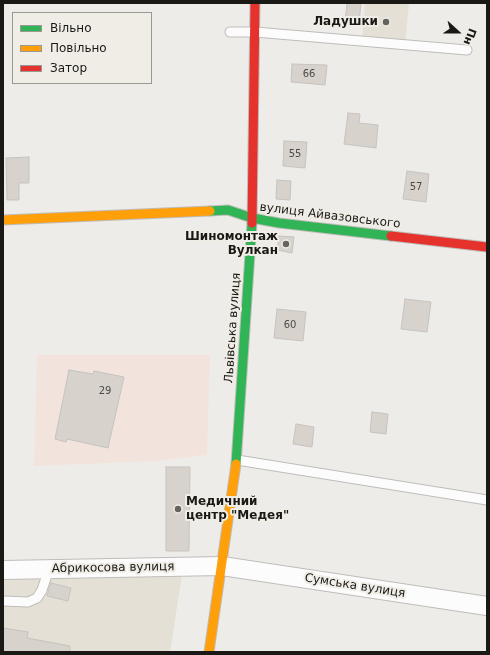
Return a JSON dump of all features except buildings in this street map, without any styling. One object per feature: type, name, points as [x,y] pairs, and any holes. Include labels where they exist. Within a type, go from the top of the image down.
[{"type":"main road","name":"Львівська вулиця","points":[[209,652],[237,460],[252,218],[256,3]]},
{"type":"main road","name":"вулиця Айвазовського","points":[[3,220],[228,210],[252,218],[279,223],[487,247]]},
{"type":"street","name":"Абрикосова вулиця","points":[[3,570],[222,566]]},
{"type":"street","name":"Сумська вулиця","points":[[222,566],[487,606]]},
{"type":"lane","points":[[230,32],[255,32],[467,50]]},
{"type":"lane","points":[[237,460],[487,500]]},
{"type":"lane","points":[[3,601],[28,602],[37,598],[42,590],[49,569]]},
{"type":"shaded area","name":"Ладушки","points":[[365,3],[409,3],[405,45],[362,41]]},
{"type":"shaded area","points":[[37,355],[210,355],[207,455],[157,461],[34,466]]},
{"type":"shaded area","points":[[182,575],[170,652],[3,652],[3,580],[46,577]]},
{"type":"traffic: fast","points":[[210,211],[228,210],[252,218],[279,223],[391,236]]},
{"type":"traffic: fast","points":[[236,464],[252,223]]},
{"type":"traffic: slow","points":[[3,220],[210,211]]},
{"type":"traffic: slow","points":[[209,652],[236,464]]},
{"type":"traffic: jam","points":[[252,223],[255,3]]},
{"type":"traffic: jam","points":[[391,236],[487,247]]},
{"type":"place","name":"Ладушки","points":[[386,22]]},
{"type":"place","name":"Шиномонтаж Вулкан","points":[[286,244]]},
{"type":"place","name":"Медичний центр \"Медея\"","points":[[178,509]]}]
